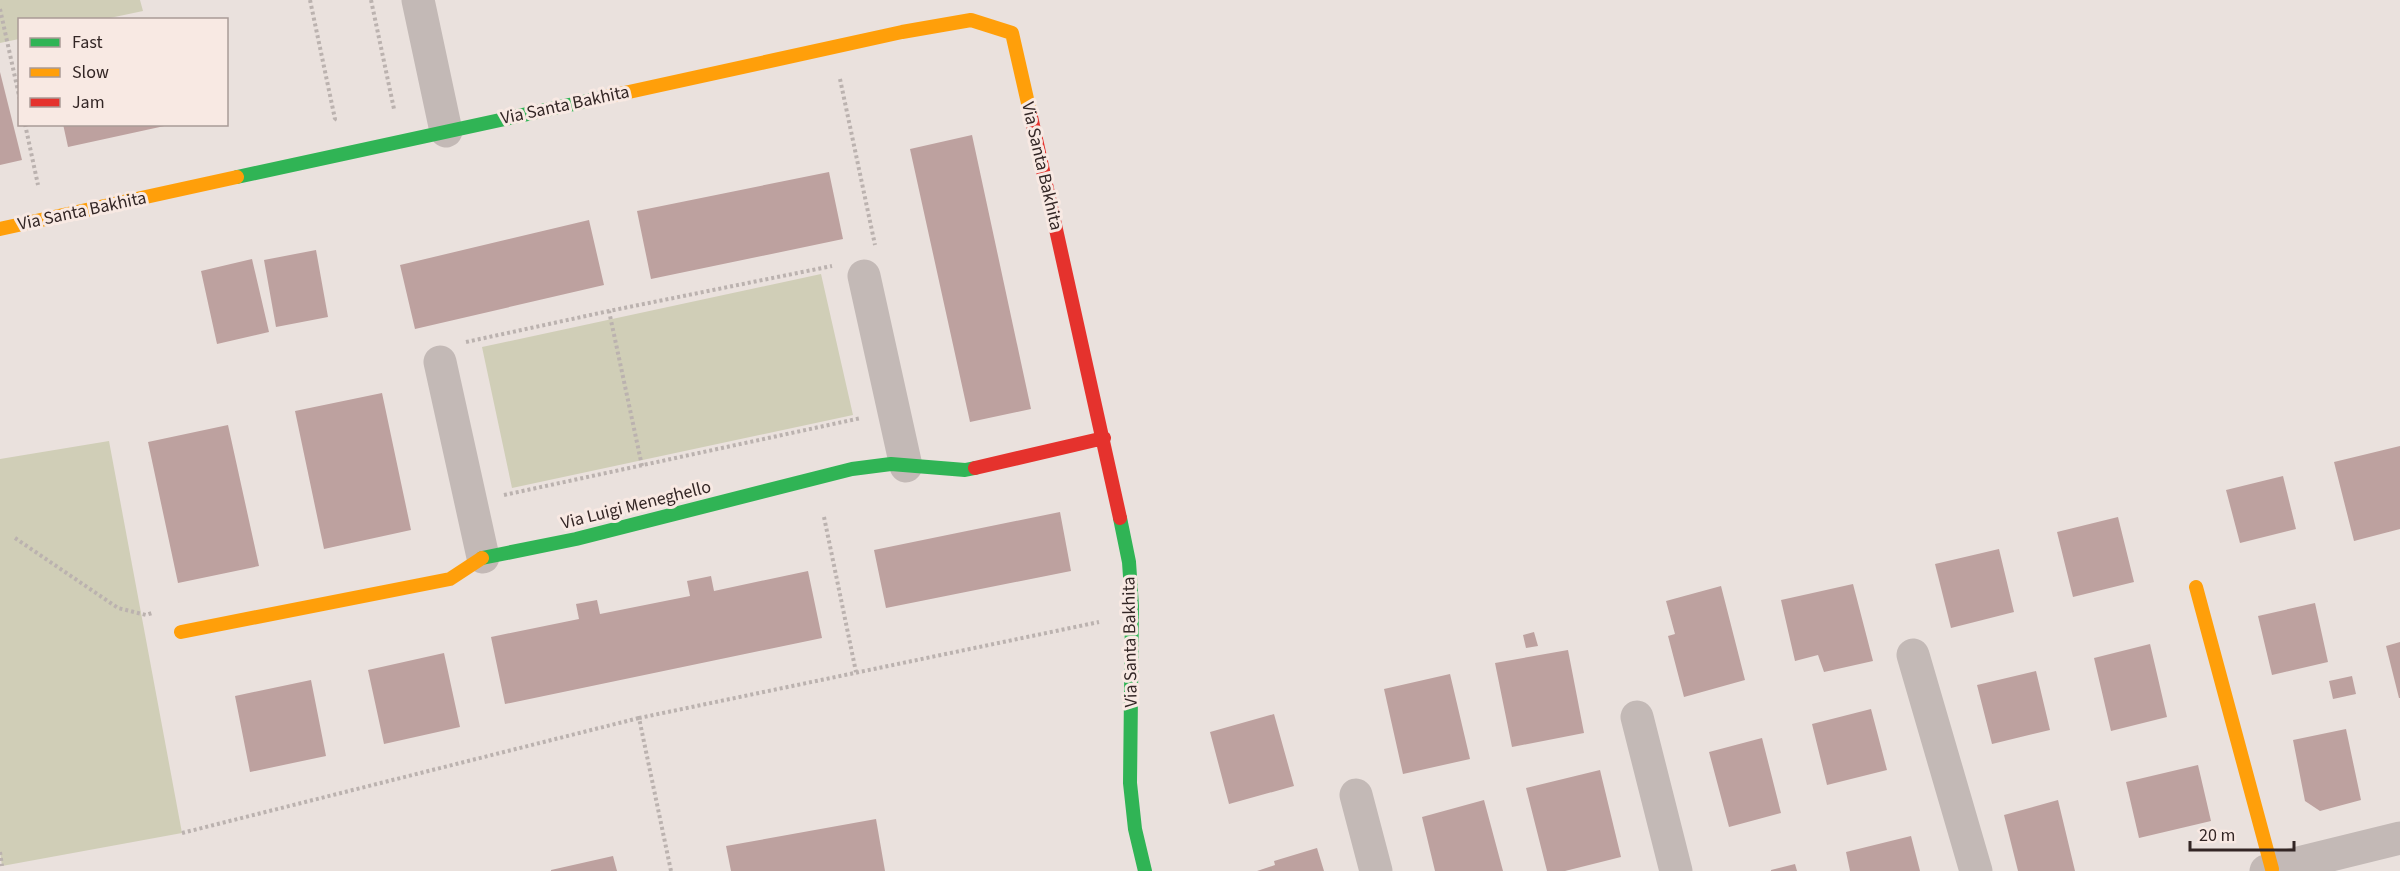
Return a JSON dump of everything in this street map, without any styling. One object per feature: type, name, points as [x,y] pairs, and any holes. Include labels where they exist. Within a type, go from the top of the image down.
[{"type":"street","points":[[418,0],[446,131]]},
{"type":"street","name":"Via Santa Bakhita","points":[[0,229],[902,32],[971,20],[1012,33],[1104,438],[1129,562],[1132,606],[1130,783],[1135,829],[1144,871]]},
{"type":"street","points":[[861,266],[906,466]]},
{"type":"street","points":[[452,352],[483,557]]},
{"type":"street","name":"Via Luigi Meneghello","points":[[182,632],[450,579],[483,557],[576,539],[852,469],[891,464],[965,470],[1104,438]]},
{"type":"street","points":[[2196,587],[2269,870],[2400,838]]},
{"type":"street","points":[[1913,656],[1976,871]]},
{"type":"street","points":[[1637,717],[1676,871]]},
{"type":"street","points":[[1356,795],[1376,871]]},
{"type":"path","points":[[310,0],[335,119],[325,122]]},
{"type":"path","points":[[371,0],[395,113]]},
{"type":"path","points":[[0,9],[18,91]]},
{"type":"path","points":[[452,352],[609,311],[861,266],[838,70]]},
{"type":"path","points":[[25,126],[39,189]]},
{"type":"path","points":[[609,311],[642,466]]},
{"type":"path","points":[[500,496],[867,417]]},
{"type":"path","points":[[824,517],[856,672]]},
{"type":"path","points":[[15,538],[118,608],[146,615],[180,608],[182,632]]},
{"type":"path","points":[[182,833],[639,718],[1107,621]]},
{"type":"path","points":[[639,718],[671,871]]},
{"type":"path","points":[[0,852],[3,866]]},
{"type":"shaded area","points":[[0,0],[140,0],[143,11],[110,18],[18,18],[18,39],[0,43]]},
{"type":"shaded area","points":[[821,274],[853,415],[512,488],[482,347]]},
{"type":"shaded area","points":[[109,441],[182,833],[2,866],[0,852],[0,459]]},
{"type":"building","points":[[0,72],[22,160],[0,165]]},
{"type":"building","points":[[63,126],[164,126],[68,147]]},
{"type":"building","points":[[972,135],[1031,409],[970,422],[910,149]]},
{"type":"building","points":[[829,172],[843,239],[651,279],[637,211]]},
{"type":"building","points":[[589,220],[604,285],[415,329],[400,265]]},
{"type":"building","points":[[316,250],[328,317],[276,327],[264,260]]},
{"type":"building","points":[[252,259],[269,332],[217,344],[201,271]]},
{"type":"building","points":[[382,393],[411,530],[324,549],[295,411]]},
{"type":"building","points":[[228,425],[259,566],[178,583],[148,442]]},
{"type":"building","points":[[2400,446],[2400,529],[2354,541],[2334,462]]},
{"type":"building","points":[[2283,476],[2296,529],[2240,543],[2226,490]]},
{"type":"building","points":[[1060,512],[1071,571],[886,608],[874,550]]},
{"type":"building","points":[[2118,517],[2134,582],[2073,597],[2057,532]]},
{"type":"building","points":[[1999,549],[2014,612],[1951,628],[1935,564]]},
{"type":"building","points":[[808,571],[822,638],[505,704],[491,637],[579,619],[576,604],[597,600],[600,614],[690,596],[687,581],[711,576],[714,591]]},
{"type":"building","points":[[1853,584],[1873,661],[1824,672],[1818,655],[1795,661],[1781,600]]},
{"type":"building","points":[[1721,586],[1745,680],[1684,697],[1668,636],[1675,634],[1666,601]]},
{"type":"building","points":[[2315,603],[2328,662],[2272,675],[2258,616]]},
{"type":"building","points":[[1534,632],[1538,646],[1526,648],[1523,635]]},
{"type":"building","points":[[2400,642],[2400,698],[2399,698],[2386,646]]},
{"type":"building","points":[[2150,644],[2167,717],[2111,731],[2094,658]]},
{"type":"building","points":[[1568,650],[1584,733],[1512,747],[1495,663]]},
{"type":"building","points":[[444,653],[460,727],[384,744],[368,670]]},
{"type":"building","points":[[2036,671],[2050,730],[1992,744],[1977,685]]},
{"type":"building","points":[[1450,674],[1470,759],[1403,774],[1384,689]]},
{"type":"building","points":[[2352,676],[2356,694],[2333,699],[2329,681]]},
{"type":"building","points":[[311,680],[326,756],[250,772],[235,696]]},
{"type":"building","points":[[1871,709],[1887,770],[1827,785],[1812,724]]},
{"type":"building","points":[[1274,714],[1294,786],[1229,804],[1210,732]]},
{"type":"building","points":[[2346,729],[2361,800],[2320,811],[2305,801],[2293,740]]},
{"type":"building","points":[[1762,738],[1781,813],[1729,827],[1709,752]]},
{"type":"building","points":[[2198,765],[2211,821],[2139,838],[2126,782]]},
{"type":"building","points":[[1600,770],[1621,857],[1565,871],[1547,871],[1526,788]]},
{"type":"building","points":[[1484,800],[1503,871],[1435,871],[1422,817]]},
{"type":"building","points":[[2058,800],[2075,871],[2018,871],[2004,815]]},
{"type":"building","points":[[876,819],[885,871],[731,871],[726,846]]},
{"type":"building","points":[[1911,836],[1920,871],[1850,871],[1846,852]]},
{"type":"building","points":[[1317,848],[1324,871],[1257,871],[1275,865],[1274,861]]},
{"type":"building","points":[[613,856],[617,871],[551,871],[551,870]]},
{"type":"building","points":[[1795,864],[1797,871],[1771,871],[1771,870]]},
{"type":"traffic: fast","points":[[237,177],[606,97]]},
{"type":"traffic: fast","points":[[482,558],[576,539],[852,469],[891,464],[965,470],[975,468]]},
{"type":"traffic: fast","points":[[1120,518],[1129,562],[1132,606],[1130,783],[1135,829],[1145,871]]},
{"type":"traffic: slow","points":[[606,97],[902,32],[971,20],[1012,33],[1030,112]]},
{"type":"traffic: slow","points":[[0,229],[237,177]]},
{"type":"traffic: slow","points":[[181,632],[450,579],[482,558]]},
{"type":"traffic: slow","points":[[2196,587],[2272,869]]},
{"type":"traffic: jam","points":[[1030,112],[1120,518]]},
{"type":"traffic: jam","points":[[975,468],[1104,438]]}]
